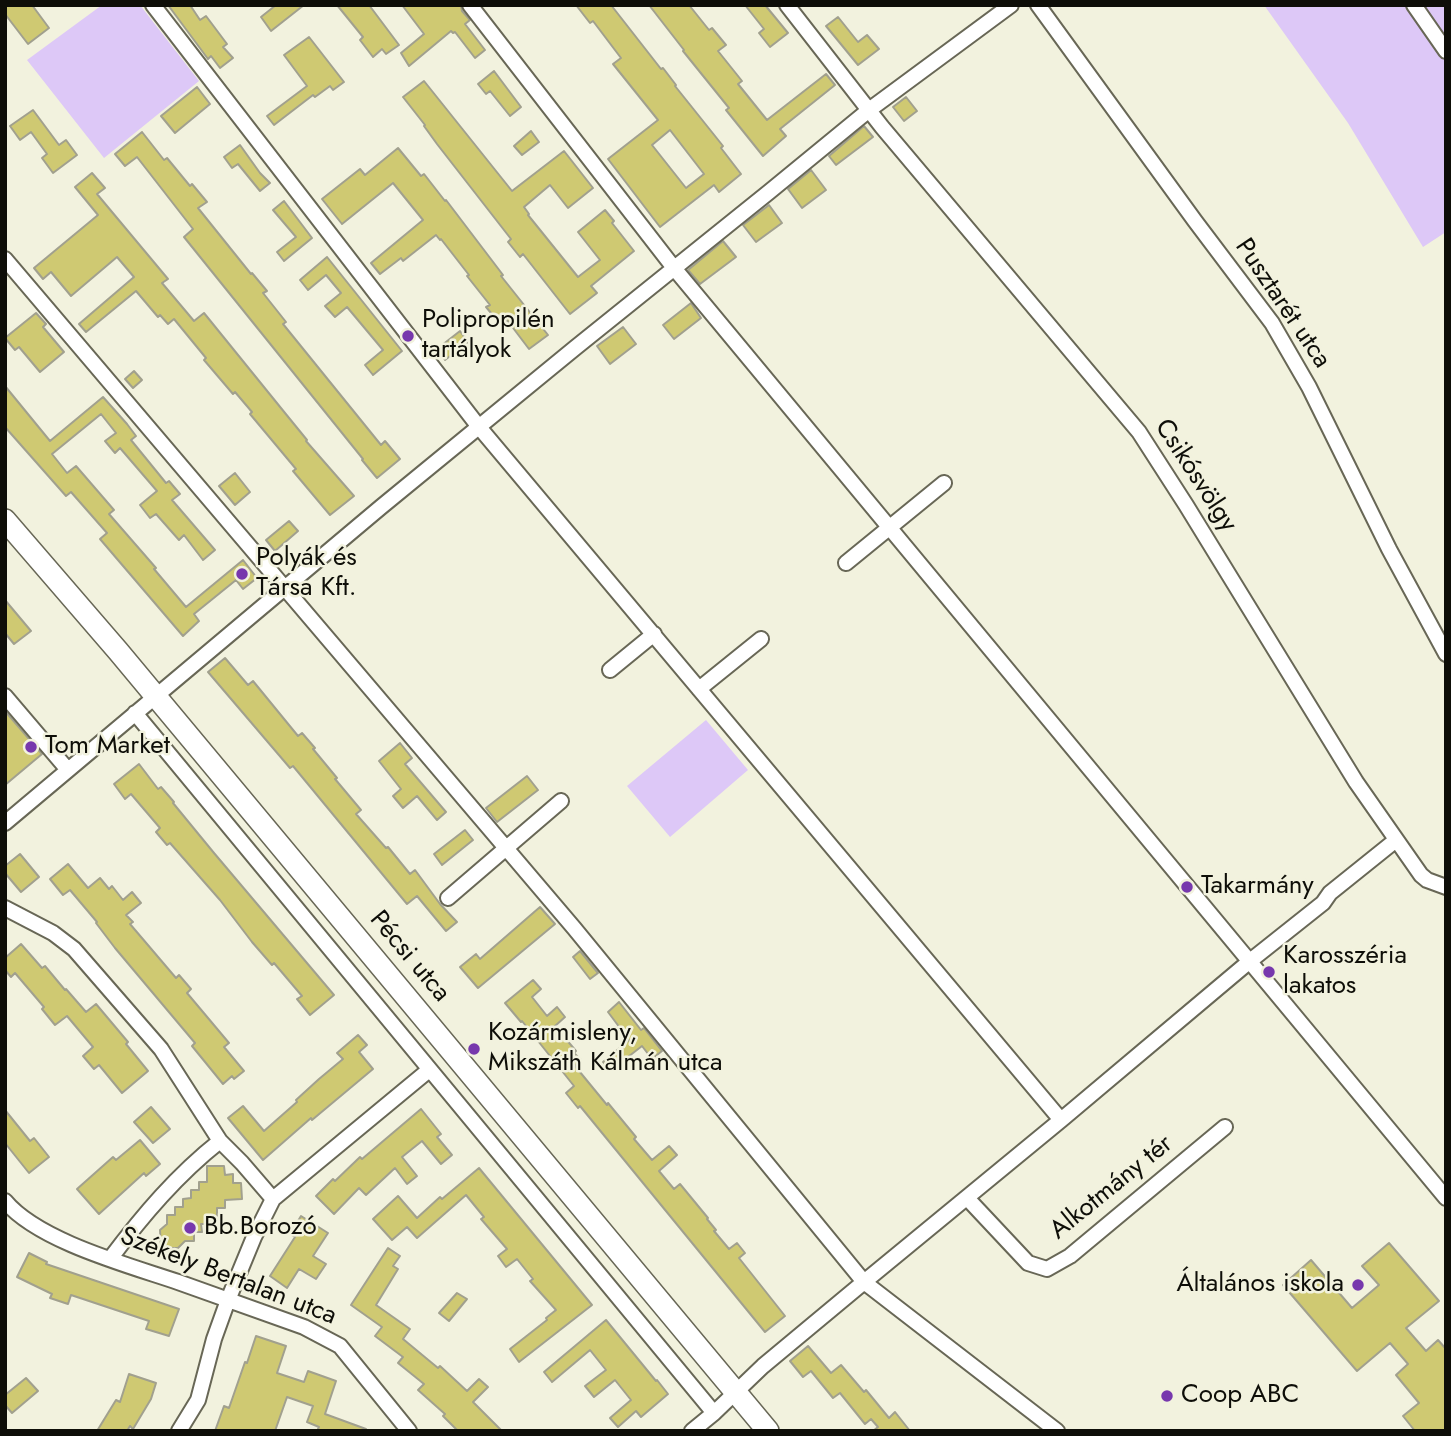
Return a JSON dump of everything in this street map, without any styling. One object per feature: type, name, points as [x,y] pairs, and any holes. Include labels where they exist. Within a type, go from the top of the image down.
[{"type":"main road","name":"Pécsi utca","points":[[5,520],[156,696],[768,1431]]},
{"type":"street","points":[[153,5],[479,427],[1062,1120]]},
{"type":"street","points":[[470,5],[674,268],[1446,1198]]},
{"type":"street","name":"Csikósvölgy","points":[[787,5],[869,110],[1139,432],[1356,782],[1396,840],[1421,875],[1439,885],[1446,874]]},
{"type":"street","points":[[5,823],[285,587],[674,268],[869,110],[1011,5]]},
{"type":"street","name":"Pusztarét utca","points":[[1038,5],[1272,323],[1310,387],[1390,549],[1446,654]]},
{"type":"street","points":[[1414,5],[1446,51]]},
{"type":"street","points":[[5,259],[574,928],[864,1282],[1057,1431]]},
{"type":"street","points":[[846,563],[944,483]]},
{"type":"street","points":[[610,670],[653,634]]},
{"type":"street","points":[[699,689],[761,639]]},
{"type":"street","points":[[5,696],[68,770]]},
{"type":"street","points":[[135,713],[713,1413]]},
{"type":"street","points":[[448,898],[561,801]]},
{"type":"street","points":[[692,1431],[763,1366],[1396,840]]},
{"type":"street","points":[[5,908],[53,933],[74,949],[161,1049],[220,1141],[273,1199]]},
{"type":"street","points":[[179,1431],[198,1400],[214,1339],[228,1300],[273,1199],[429,1070]]},
{"type":"street","name":"Alkotmány tér","points":[[967,1198],[1028,1263],[1047,1269],[1070,1256],[1225,1128]]},
{"type":"street","points":[[110,1259],[177,1178],[220,1141]]},
{"type":"street","name":"Székely Bertalan utca","points":[[5,1201],[15,1212],[35,1225],[75,1245],[304,1327],[340,1346],[403,1429]]},
{"type":"shaded area","points":[[102,5],[140,5],[199,81],[104,158],[27,60]]},
{"type":"shaded area","points":[[1264,5],[1446,5],[1446,232],[1423,247],[1348,123]]},
{"type":"shaded area","points":[[706,720],[748,770],[670,837],[627,786]]},
{"type":"building","points":[[5,5],[32,5],[49,28],[28,44],[5,14]]},
{"type":"building","points":[[168,5],[190,5],[200,20],[206,16],[227,44],[223,47],[233,58],[220,68],[211,56],[208,59]]},
{"type":"building","points":[[276,5],[304,5],[271,31],[261,17]]},
{"type":"building","points":[[337,5],[369,5],[399,45],[386,54],[382,49],[373,57],[360,40],[363,37]]},
{"type":"building","points":[[402,5],[461,5],[462,11],[470,20],[465,24],[485,50],[475,58],[455,32],[451,31],[409,66],[401,53],[424,34]]},
{"type":"building","points":[[576,5],[611,5],[723,146],[721,148],[741,174],[719,192],[714,185],[660,227],[608,159],[658,120],[613,64],[621,58],[593,21],[590,23]],"holes":[[[670,130],[704,174],[686,188],[652,145]]]},
{"type":"building","points":[[649,5],[689,5],[709,30],[712,28],[726,45],[718,51],[742,81],[738,84],[767,120],[826,74],[835,85],[780,129],[786,136],[763,156]]},
{"type":"building","points":[[745,5],[765,5],[788,33],[770,47],[759,33],[764,29]]},
{"type":"building","points":[[838,17],[858,42],[867,35],[879,49],[858,65],[826,26]]},
{"type":"building","points":[[309,37],[344,82],[333,90],[330,86],[315,97],[313,95],[274,125],[267,116],[307,86],[284,55]]},
{"type":"building","points":[[494,71],[521,107],[510,116],[490,91],[486,94],[478,84]]},
{"type":"building","points":[[424,81],[512,191],[564,151],[593,188],[568,208],[550,185],[524,207],[578,277],[600,260],[578,232],[605,210],[634,251],[591,286],[597,293],[570,314],[523,254],[520,257],[508,242],[511,239],[403,97]]},
{"type":"building","points":[[197,87],[210,104],[175,133],[161,116]]},
{"type":"building","points":[[906,97],[917,111],[904,121],[893,107]]},
{"type":"building","points":[[33,110],[59,145],[66,140],[77,155],[53,173],[42,158],[47,154],[31,132],[20,140],[10,126]]},
{"type":"building","points":[[864,126],[873,137],[836,165],[829,156]]},
{"type":"building","points":[[531,131],[539,142],[522,155],[514,146]]},
{"type":"building","points":[[142,132],[164,160],[167,158],[207,202],[198,208],[267,291],[263,293],[286,322],[283,324],[381,445],[385,441],[400,459],[377,478],[184,237],[193,229],[137,157],[125,166],[115,154]]},
{"type":"building","points":[[240,145],[270,183],[260,191],[238,164],[232,168],[224,157]]},
{"type":"building","points":[[398,148],[446,200],[548,335],[529,349],[507,320],[501,325],[486,307],[490,305],[436,235],[403,261],[401,258],[380,274],[371,263],[423,220],[393,183],[342,224],[322,199],[360,169],[365,175]]},
{"type":"building","points":[[811,170],[826,190],[802,208],[788,189]]},
{"type":"building","points":[[92,173],[105,188],[97,194],[168,279],[162,283],[194,321],[204,313],[306,441],[354,496],[330,515],[293,471],[296,469],[250,414],[252,412],[204,360],[206,358],[174,319],[168,324],[160,315],[158,317],[136,291],[86,332],[79,324],[134,277],[117,257],[71,296],[51,272],[43,279],[34,268],[98,215],[75,187]]},
{"type":"building","points":[[284,201],[312,238],[284,261],[277,252],[296,237],[273,210]]},
{"type":"building","points":[[769,205],[782,223],[756,242],[743,225]]},
{"type":"building","points":[[723,241],[736,257],[700,284],[688,270]]},
{"type":"building","points":[[327,257],[402,351],[373,375],[365,365],[383,350],[347,307],[335,317],[325,306],[341,293],[326,275],[308,290],[300,280]]},
{"type":"building","points":[[691,303],[701,318],[674,339],[663,325]]},
{"type":"building","points":[[36,313],[46,324],[43,327],[64,352],[40,372],[19,347],[15,350],[5,338]]},
{"type":"building","points":[[623,327],[636,344],[610,364],[597,346]]},
{"type":"building","points":[[460,331],[468,342],[445,360],[437,349]]},
{"type":"building","points":[[134,371],[142,380],[133,388],[125,379]]},
{"type":"building","points":[[5,386],[50,441],[103,397],[127,424],[136,436],[131,440],[166,483],[169,481],[180,494],[172,500],[215,550],[203,560],[184,535],[179,540],[156,514],[150,518],[140,505],[157,491],[120,448],[115,453],[105,441],[116,433],[101,414],[52,454],[67,473],[76,466],[114,510],[109,514],[186,607],[243,560],[257,578],[243,589],[236,580],[194,614],[199,621],[183,636],[100,539],[107,533],[71,492],[66,496],[5,427]]},
{"type":"building","points":[[235,473],[250,492],[235,505],[219,486]]},
{"type":"building","points":[[289,521],[298,531],[275,551],[266,540]]},
{"type":"building","points":[[5,600],[31,631],[14,644],[5,633]]},
{"type":"building","points":[[225,658],[248,685],[253,681],[298,736],[302,733],[361,810],[356,814],[410,874],[415,870],[457,922],[446,931],[417,896],[407,904],[293,766],[290,768],[208,672]]},
{"type":"building","points":[[5,711],[42,754],[5,785]]},
{"type":"building","points":[[400,743],[412,758],[405,764],[446,812],[437,820],[417,796],[403,808],[393,796],[401,789],[379,761]]},
{"type":"building","points":[[139,764],[158,789],[161,787],[174,802],[334,995],[310,1015],[297,999],[302,996],[252,942],[220,900],[170,843],[167,845],[156,832],[160,828],[131,794],[125,799],[114,784]]},
{"type":"building","points":[[527,776],[538,790],[497,822],[486,808]]},
{"type":"building","points":[[465,830],[473,840],[442,865],[434,854]]},
{"type":"building","points":[[20,854],[39,877],[21,892],[5,873],[5,866]]},
{"type":"building","points":[[68,864],[88,888],[100,878],[109,889],[112,886],[123,900],[132,892],[141,903],[126,915],[133,922],[130,924],[176,978],[179,975],[191,989],[187,993],[229,1043],[224,1047],[244,1071],[223,1084],[192,1046],[195,1043],[70,890],[63,895],[50,879]]},
{"type":"building","points":[[540,907],[555,924],[478,988],[460,967],[476,954],[480,959]]},
{"type":"building","points":[[21,944],[42,968],[45,966],[86,1012],[96,1004],[148,1071],[122,1093],[99,1065],[94,1069],[83,1056],[93,1047],[67,1016],[55,1025],[42,1009],[44,1007],[15,973],[11,977],[5,970],[5,958]]},
{"type":"building","points":[[580,951],[598,973],[590,979],[573,957]]},
{"type":"building","points":[[533,980],[541,989],[532,997],[547,1016],[557,1007],[565,1017],[555,1026],[581,1060],[575,1066],[636,1137],[634,1139],[652,1160],[669,1146],[677,1155],[659,1171],[674,1189],[680,1184],[729,1249],[737,1243],[745,1253],[739,1258],[785,1316],[765,1332],[580,1106],[578,1108],[566,1093],[574,1086],[505,1003]]},
{"type":"building","points":[[619,1002],[662,1051],[652,1059],[642,1046],[610,1071],[603,1062],[629,1040],[608,1012]]},
{"type":"building","points":[[358,1035],[367,1045],[359,1052],[373,1069],[263,1160],[228,1118],[243,1106],[264,1131],[343,1059],[337,1053]]},
{"type":"building","points":[[151,1107],[170,1129],[153,1143],[134,1122]]},
{"type":"building","points":[[421,1109],[441,1134],[437,1137],[452,1155],[441,1164],[422,1141],[402,1157],[417,1176],[407,1184],[395,1168],[366,1195],[359,1188],[334,1214],[316,1196],[333,1179],[335,1181],[360,1157],[362,1159]]},
{"type":"building","points":[[5,1110],[30,1141],[34,1138],[49,1157],[29,1173],[5,1143]]},
{"type":"building","points":[[140,1140],[160,1164],[146,1176],[144,1173],[99,1214],[77,1189],[113,1157],[116,1160]]},
{"type":"building","points":[[207,1166],[224,1166],[225,1175],[233,1174],[233,1183],[241,1183],[242,1199],[225,1200],[225,1208],[217,1208],[217,1216],[209,1216],[210,1224],[201,1224],[202,1232],[194,1232],[194,1241],[185,1241],[178,1248],[161,1248],[160,1230],[167,1224],[167,1215],[175,1215],[175,1207],[183,1207],[183,1199],[191,1198],[191,1190],[199,1190],[199,1182],[207,1182]]},
{"type":"building","points":[[479,1168],[592,1305],[519,1362],[510,1349],[556,1310],[530,1281],[533,1279],[517,1259],[506,1267],[498,1256],[507,1249],[481,1219],[484,1217],[466,1195],[417,1238],[407,1227],[392,1240],[373,1219],[398,1196],[417,1218]]},
{"type":"building","points":[[301,1216],[328,1233],[313,1256],[326,1264],[316,1279],[299,1269],[287,1288],[270,1276],[295,1237],[290,1234]]},
{"type":"building","points":[[1389,1243],[1439,1301],[1406,1328],[1426,1351],[1438,1340],[1446,1349],[1446,1431],[1415,1431],[1403,1416],[1419,1403],[1396,1375],[1408,1364],[1390,1343],[1357,1371],[1283,1285],[1311,1260],[1352,1308],[1379,1285],[1362,1266]]},
{"type":"building","points":[[388,1248],[400,1256],[393,1266],[398,1269],[376,1305],[410,1329],[403,1339],[438,1368],[440,1366],[467,1391],[479,1379],[488,1387],[473,1402],[502,1431],[458,1431],[443,1416],[445,1414],[418,1390],[424,1384],[398,1363],[403,1357],[375,1336],[382,1327],[351,1305]]},
{"type":"building","points":[[29,1253],[47,1262],[46,1264],[179,1309],[169,1336],[146,1329],[149,1321],[71,1295],[68,1304],[50,1298],[52,1294],[17,1277]]},
{"type":"building","points":[[457,1293],[467,1299],[449,1321],[439,1313]]},
{"type":"building","points":[[606,1320],[668,1394],[641,1417],[636,1411],[618,1427],[610,1418],[631,1400],[615,1380],[594,1397],[585,1386],[606,1370],[590,1350],[552,1382],[544,1372]]},
{"type":"building","points":[[256,1336],[286,1346],[277,1373],[304,1382],[308,1371],[336,1381],[325,1414],[366,1429],[365,1431],[317,1431],[319,1427],[307,1422],[313,1406],[287,1397],[275,1431],[215,1431],[224,1406],[229,1408]]},
{"type":"building","points":[[808,1346],[831,1373],[841,1365],[889,1418],[895,1412],[910,1431],[873,1431],[878,1427],[871,1419],[865,1424],[840,1393],[833,1398],[811,1371],[803,1377],[790,1361]]},
{"type":"building","points":[[129,1374],[156,1383],[151,1399],[133,1429],[130,1426],[127,1431],[97,1431],[116,1400],[120,1402]]},
{"type":"building","points":[[26,1378],[38,1391],[12,1413],[5,1405],[5,1395]]},
{"type":"place","name":"Polipropilén tartályok","points":[[408,336]]},
{"type":"place","name":"Polyák és Társa Kft.","points":[[242,574]]},
{"type":"place","name":"Tom Market","points":[[31,747]]},
{"type":"place","name":"Takarmány","points":[[1187,887]]},
{"type":"place","name":"Karosszéria lakatos","points":[[1269,972]]},
{"type":"place","name":"Kozármisleny, Mikszáth Kálmán utca","points":[[474,1049]]},
{"type":"place","name":"Bb.Borozó","points":[[190,1228]]},
{"type":"place","name":"Általános iskola","points":[[1358,1285]]},
{"type":"place","name":"Coop ABC","points":[[1167,1396]]}]
